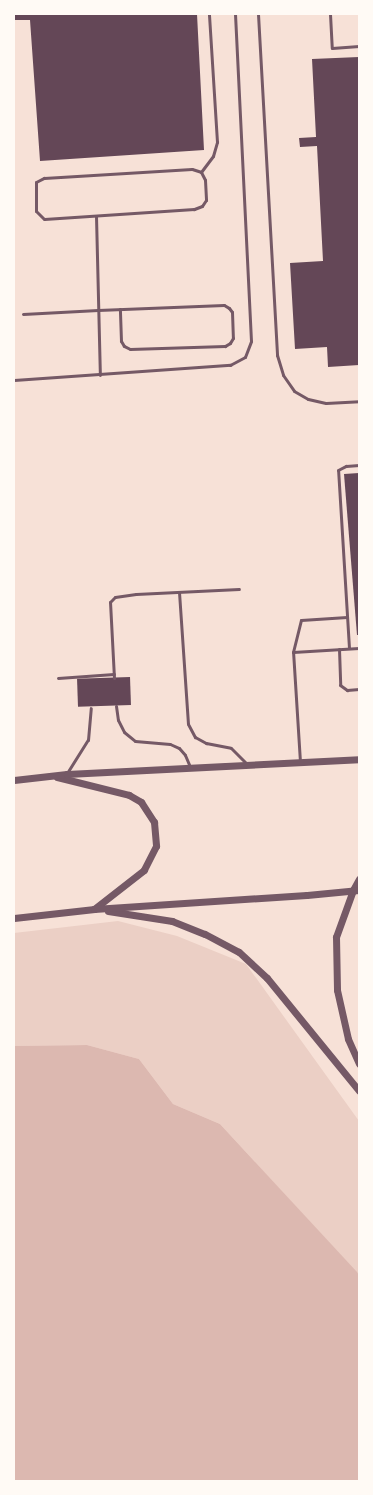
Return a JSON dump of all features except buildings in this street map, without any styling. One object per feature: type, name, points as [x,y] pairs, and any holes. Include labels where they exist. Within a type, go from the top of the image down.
[{"type":"street","points":[[14,780],[67,774],[359,759]]},
{"type":"street","points":[[53,776],[129,795],[141,802],[154,822],[156,846],[144,870],[94,909]]},
{"type":"street","points":[[359,879],[356,890],[336,937],[337,990],[348,1039],[359,1064]]},
{"type":"street","points":[[14,918],[94,909],[307,895],[356,890]]},
{"type":"street","points":[[94,909],[172,921],[205,934],[239,952],[267,978],[359,1091]]},
{"type":"lane","points":[[201,172],[213,156],[217,142],[209,14]]},
{"type":"lane","points":[[14,380],[230,365],[245,357],[251,341],[235,14]]},
{"type":"lane","points":[[258,14],[276,355],[283,375],[294,391],[308,399],[326,403],[359,401]]},
{"type":"lane","points":[[330,14],[332,48],[359,46]]},
{"type":"lane","points":[[192,168],[201,172],[205,180],[206,200],[202,206],[194,209],[96,216],[44,219],[36,211],[36,182],[44,178],[192,168]]},
{"type":"lane","points":[[96,216],[100,374]]},
{"type":"lane","points":[[23,314],[120,309],[224,305],[232,312],[233,338],[230,343],[225,346],[130,349],[124,346],[121,341],[120,309]]},
{"type":"lane","points":[[349,648],[338,470],[346,466],[359,465]]},
{"type":"lane","points":[[114,678],[112,600],[116,597],[136,594],[239,589]]},
{"type":"lane","points":[[179,592],[188,724],[195,737],[206,743],[231,748],[247,764]]},
{"type":"lane","points":[[300,762],[293,652],[301,620],[347,617]]},
{"type":"lane","points":[[293,652],[359,648]]},
{"type":"lane","points":[[338,649],[340,685],[347,690],[359,689]]},
{"type":"lane","points":[[58,678],[89,677],[114,674]]},
{"type":"lane","points":[[116,706],[118,720],[124,732],[136,741],[170,744],[179,748],[185,755],[190,767]]},
{"type":"lane","points":[[67,774],[88,740],[91,708]]},
{"type":"shaded area","points":[[118,921],[177,936],[246,964],[359,1121],[359,1275],[220,1124],[173,1104],[139,1059],[87,1045],[14,1046],[14,933]]},
{"type":"shaded area","points":[[87,1045],[139,1059],[173,1104],[220,1124],[359,1275],[359,1481],[14,1481],[14,1046]]}]
